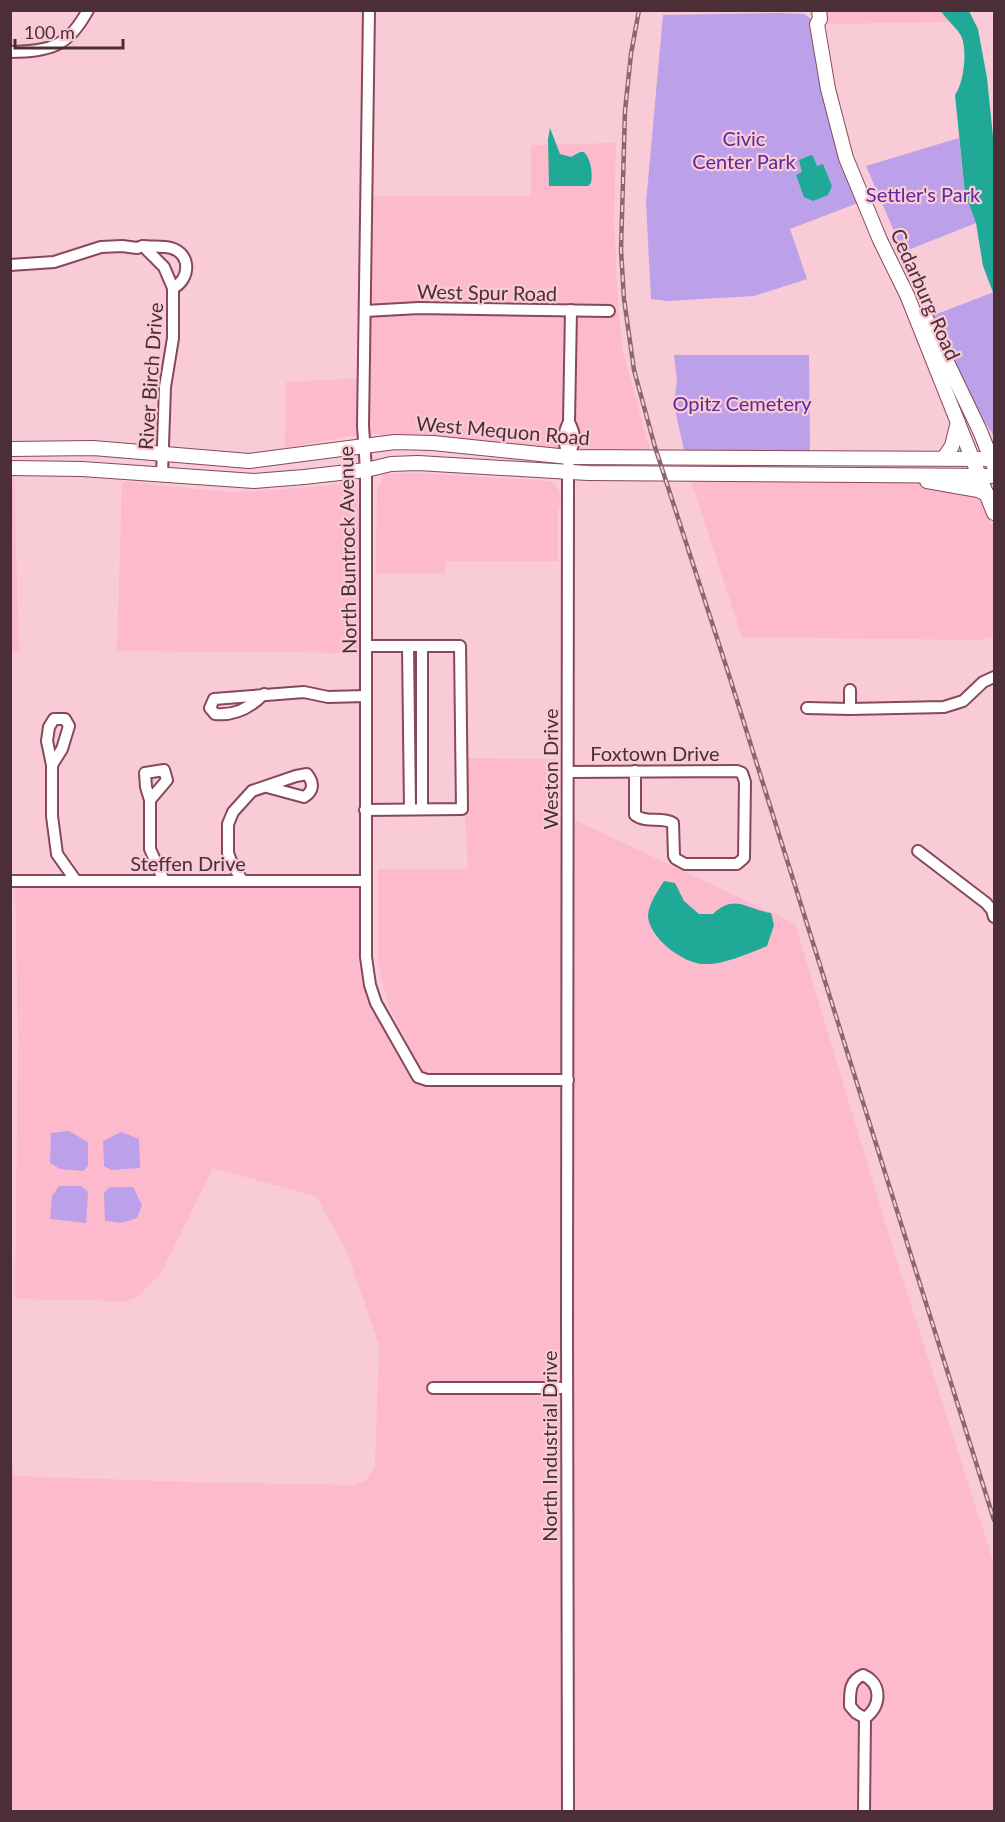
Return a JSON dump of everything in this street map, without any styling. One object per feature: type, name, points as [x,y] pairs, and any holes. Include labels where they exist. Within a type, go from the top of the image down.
[{"type":"main road","name":"Cedarburg Road","points":[[819,15],[817,24],[828,89],[846,158],[880,240],[907,295],[994,513]]},
{"type":"main road","name":"Cedarburg Road","points":[[819,15],[824,24],[835,88],[852,150],[887,236],[994,463]]},
{"type":"main road","points":[[944,458],[952,446],[958,422]]},
{"type":"main road","points":[[980,431],[994,440]]},
{"type":"main road","name":"West Mequon Road","points":[[10,449],[93,448],[249,461],[364,445],[395,442],[433,443],[569,457],[944,458],[975,466],[994,476]]},
{"type":"main road","points":[[770,457],[770,474]]},
{"type":"main road","name":"West Mequon Road","points":[[10,468],[82,468],[254,481],[366,470],[391,464],[441,463],[568,472],[905,475]]},
{"type":"main road","name":"West Mequon Road","points":[[975,466],[994,463]]},
{"type":"main road","points":[[905,475],[918,467],[975,466]]},
{"type":"main road","points":[[905,475],[987,494]]},
{"type":"street","points":[[10,52],[40,50],[70,38],[79,28],[88,10]]},
{"type":"street","name":"North Buntrock Avenue","points":[[369,10],[364,445],[366,470],[365,881],[366,957],[370,985],[376,1003],[418,1077],[427,1080],[568,1080]]},
{"type":"street","points":[[10,265],[54,262],[101,247],[137,248],[143,246],[174,249],[182,254],[186,262],[186,271],[184,279],[172,288]]},
{"type":"street","name":"River Birch Drive","points":[[143,246],[164,267],[172,288],[172,338],[165,387],[162,474]]},
{"type":"street","name":"West Spur Road","points":[[365,311],[419,308],[609,311]]},
{"type":"street","name":"Weston Drive","points":[[568,1080],[568,472],[569,457],[574,446],[574,433],[568,422],[571,310]]},
{"type":"street","points":[[365,810],[462,808],[460,646],[366,646]]},
{"type":"street","points":[[408,646],[410,809]]},
{"type":"street","points":[[422,646],[422,809]]},
{"type":"street","points":[[807,708],[850,710],[944,707],[963,701],[982,682],[994,677]]},
{"type":"street","points":[[850,690],[850,710]]},
{"type":"street","points":[[264,694],[304,692],[328,697],[366,696]]},
{"type":"street","points":[[52,765],[52,816],[57,854],[76,881]]},
{"type":"street","name":"Foxtown Drive","points":[[568,772],[635,771],[742,772],[745,782],[744,858],[737,864],[685,864],[676,859],[674,856],[674,823],[667,820],[644,819],[635,815],[635,771]]},
{"type":"street","points":[[242,880],[228,853],[228,824],[233,812],[252,791],[267,787]]},
{"type":"street","points":[[150,800],[150,849],[164,881]]},
{"type":"street","points":[[918,851],[986,903],[994,917]]},
{"type":"street","name":"Steffen Drive","points":[[10,881],[365,881]]},
{"type":"street","name":"North Industrial Drive","points":[[568,1080],[568,1812]]},
{"type":"street","points":[[434,1388],[567,1388]]},
{"type":"street","points":[[864,1812],[865,1718]]},
{"type":"shaded area","points":[[826,11],[941,11],[949,22],[828,24]]},
{"type":"shaded area","points":[[941,11],[969,11],[978,29],[987,78],[994,146],[994,295],[983,266],[976,223],[965,194],[955,95],[962,75],[964,44],[960,34]]},
{"type":"shaded area","points":[[550,128],[560,154],[571,157],[584,152],[586,155],[592,175],[588,186],[549,186],[548,139]]},
{"type":"shaded area","points":[[616,143],[614,218],[618,308],[623,353],[650,450],[554,449],[494,444],[441,436],[386,437],[377,434],[357,435],[285,448],[286,382],[369,378],[372,196],[531,196],[531,145]]},
{"type":"shaded area","points":[[811,155],[817,166],[823,164],[832,186],[828,195],[813,201],[804,197],[796,175],[802,172],[799,160]]},
{"type":"shaded area","points":[[416,473],[554,483],[559,491],[561,504],[558,507],[558,561],[446,561],[445,573],[376,573],[377,490],[384,474]]},
{"type":"shaded area","points":[[10,477],[14,477],[19,651],[10,651]]},
{"type":"shaded area","points":[[691,480],[763,482],[909,480],[974,492],[980,497],[994,531],[994,637],[978,640],[742,637]]},
{"type":"shaded area","points":[[122,483],[227,492],[355,483],[366,555],[366,653],[117,651]]},
{"type":"shaded area","points":[[466,758],[556,759],[558,822],[579,822],[795,924],[895,1255],[994,1564],[994,1811],[11,1811],[10,1447],[14,1476],[353,1485],[367,1480],[375,1466],[379,1345],[347,1252],[316,1196],[213,1168],[161,1273],[136,1298],[125,1301],[15,1299],[18,1038],[15,881],[365,881],[370,985],[419,1076],[419,1066],[389,1006],[378,965],[378,869],[468,869],[465,816]]},
{"type":"shaded area","points":[[664,881],[675,883],[684,901],[699,914],[713,914],[728,904],[734,903],[771,913],[774,925],[767,946],[736,958],[711,964],[696,963],[677,954],[668,948],[654,932],[648,915],[652,902]]},
{"type":"green space","name":"Civic Center Park","points":[[804,14],[814,21],[823,87],[821,90],[858,203],[790,229],[807,279],[754,296],[667,301],[651,299],[646,203],[663,15]]},
{"type":"green space","name":"Settler's Park","points":[[959,138],[965,194],[976,223],[903,252],[866,166]]},
{"type":"green space","points":[[994,292],[994,436],[973,404],[929,317]]},
{"type":"green space","name":"Opitz Cemetery","points":[[674,355],[809,355],[810,451],[684,450],[674,405],[677,380]]},
{"type":"green space","points":[[69,1131],[88,1142],[88,1166],[83,1171],[60,1169],[50,1163],[51,1133]]},
{"type":"green space","points":[[121,1132],[139,1139],[140,1168],[111,1170],[104,1166],[103,1141]]},
{"type":"green space","points":[[59,1186],[81,1186],[88,1192],[86,1223],[50,1219],[52,1196]]},
{"type":"green space","points":[[110,1187],[133,1187],[142,1205],[137,1218],[122,1223],[105,1221],[104,1193]]},
{"type":"railway","points":[[639,10],[631,54],[625,111],[621,250],[624,299],[634,370],[655,447],[728,672],[994,1520]]}]
